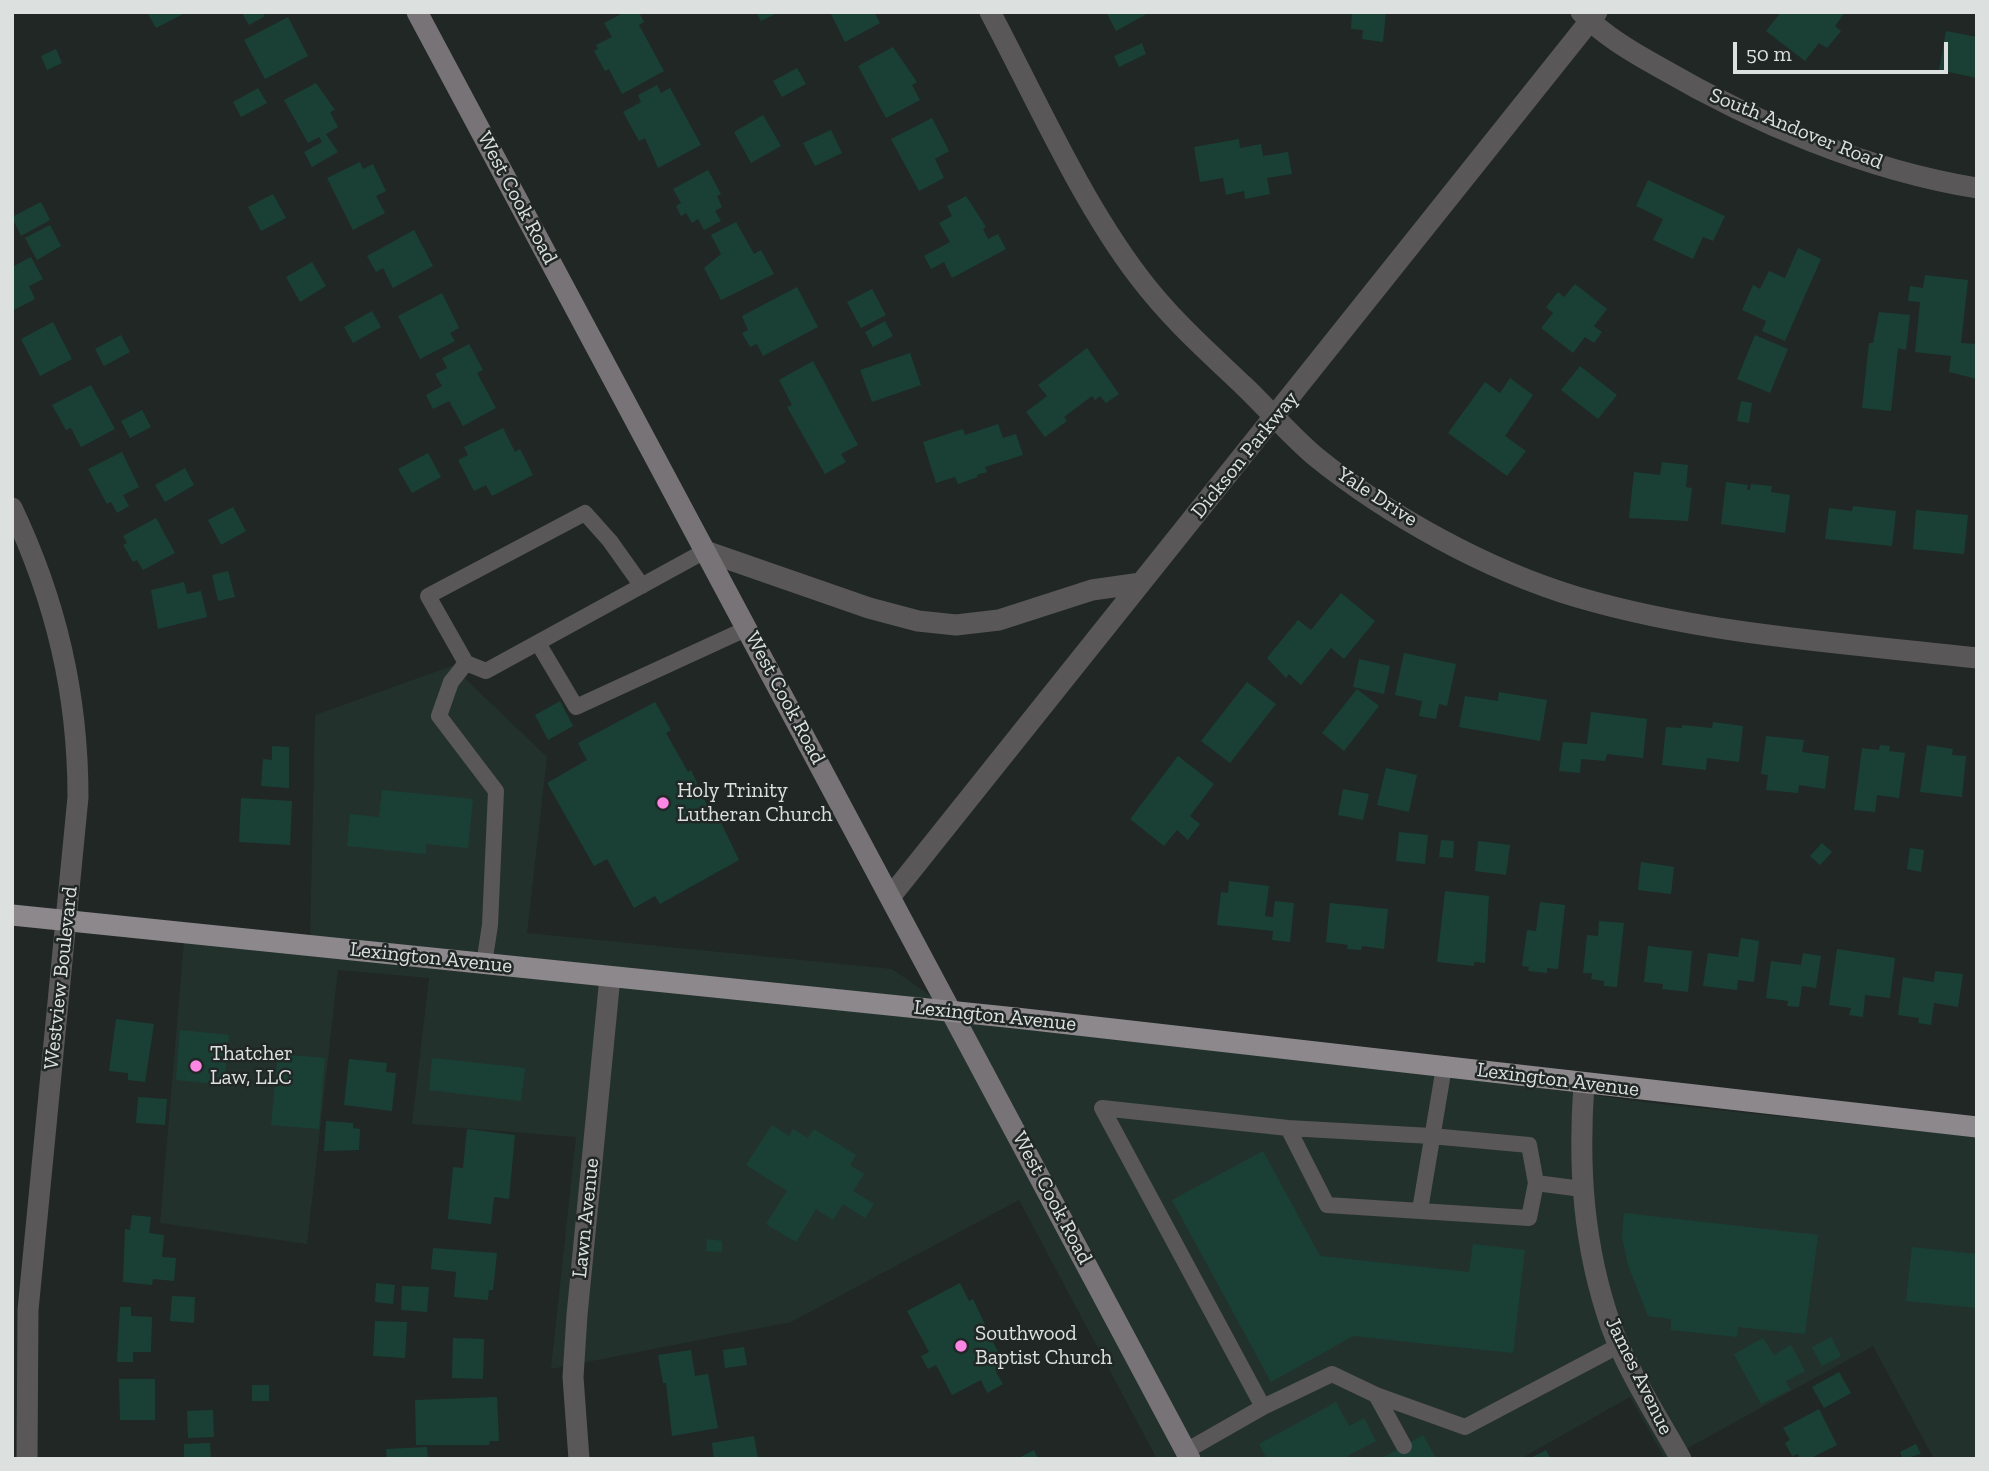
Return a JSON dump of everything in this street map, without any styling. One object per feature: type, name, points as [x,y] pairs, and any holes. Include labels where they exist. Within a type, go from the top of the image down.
[{"type":"main road","name":"West Cook Road","points":[[418,12],[954,1012],[1188,1455]]},
{"type":"main road","name":"Lexington Avenue","points":[[12,915],[954,1012],[1977,1127]]},
{"type":"street","name":"Yale Drive","points":[[990,12],[1107,231],[1139,277],[1176,322],[1314,455],[1377,501],[1478,557],[1575,596],[1647,613],[1758,633],[1977,658]]},
{"type":"street","name":"Dickson Parkway","points":[[891,896],[1276,416],[1589,15]]},
{"type":"street","name":"South Andover Road","points":[[1589,15],[1637,55],[1724,103],[1825,145],[1894,168],[1977,188]]},
{"type":"street","name":"Westview Boulevard","points":[[12,508],[54,612],[75,713],[78,797],[27,1310],[27,1459]]},
{"type":"street","points":[[705,551],[869,608],[918,621],[956,625],[999,620],[1092,590],[1141,583]]},
{"type":"street","name":"Lawn Avenue","points":[[579,1459],[573,1377],[610,977]]},
{"type":"street","name":"James Avenue","points":[[1584,1083],[1580,1150],[1582,1189],[1598,1282],[1620,1345],[1681,1459]]},
{"type":"lane","points":[[642,586],[610,541],[585,513],[428,596],[466,663],[486,671],[538,643],[642,586],[705,551]]},
{"type":"lane","points":[[538,643],[576,707],[748,628]]},
{"type":"lane","points":[[466,663],[451,682],[439,716],[496,791],[490,925],[484,964]]},
{"type":"lane","points":[[1420,1210],[1444,1067]]},
{"type":"lane","points":[[1263,1407],[1102,1108],[1288,1128],[1530,1145],[1536,1183],[1529,1218],[1327,1205],[1288,1128]]},
{"type":"lane","points":[[1536,1183],[1582,1189]]},
{"type":"lane","points":[[1188,1455],[1263,1407],[1332,1374],[1376,1395],[1465,1427],[1620,1345]]},
{"type":"lane","points":[[1376,1395],[1404,1446]]},
{"type":"shaded area","points":[[452,666],[547,757],[527,933],[892,969],[954,1012],[1301,1055],[1650,1103],[1977,1137],[1977,1459],[1934,1459],[1873,1346],[1668,1459],[1665,1459],[1630,1397],[1520,1459],[1157,1459],[1019,1200],[791,1322],[551,1369],[576,1137],[412,1124],[429,978],[338,970],[307,1244],[160,1223],[185,931],[310,942],[315,715]]},
{"type":"building","points":[[147,12],[187,12],[156,28]]},
{"type":"building","points":[[262,12],[265,16],[249,25],[242,13]]},
{"type":"building","points":[[625,12],[639,12],[644,22],[639,25],[664,71],[622,94],[609,69],[605,71],[594,51],[598,49],[596,45],[612,37],[604,23]]},
{"type":"building","points":[[756,12],[779,12],[761,21]]},
{"type":"building","points":[[830,12],[874,12],[880,23],[845,42]]},
{"type":"building","points":[[1106,12],[1150,12],[1116,31]]},
{"type":"building","points":[[1352,12],[1386,12],[1383,42],[1362,39],[1363,30],[1351,29]]},
{"type":"building","points":[[1781,12],[1845,12],[1835,26],[1841,31],[1827,48],[1819,43],[1805,61],[1766,31]]},
{"type":"building","points":[[288,17],[308,56],[265,79],[244,40]]},
{"type":"building","points":[[1946,31],[1977,37],[1977,78],[1939,70]]},
{"type":"building","points":[[1142,43],[1146,54],[1119,67],[1114,56]]},
{"type":"building","points":[[893,47],[917,82],[912,85],[920,100],[886,118],[858,66]]},
{"type":"building","points":[[56,49],[62,63],[47,70],[41,56]]},
{"type":"building","points":[[797,68],[806,84],[782,97],[773,81]]},
{"type":"building","points":[[316,83],[335,110],[330,112],[338,127],[326,134],[338,152],[312,167],[304,152],[322,142],[319,137],[308,143],[284,100]]},
{"type":"building","points":[[657,85],[661,93],[670,88],[701,145],[658,168],[645,138],[639,141],[623,112],[641,102],[638,95]]},
{"type":"building","points":[[258,88],[267,103],[241,117],[233,102]]},
{"type":"building","points":[[763,115],[781,146],[751,163],[734,132]]},
{"type":"building","points":[[932,118],[949,151],[935,159],[944,178],[919,191],[891,139]]},
{"type":"building","points":[[831,130],[842,153],[815,166],[803,143]]},
{"type":"building","points":[[1239,139],[1240,148],[1261,144],[1263,156],[1288,152],[1292,174],[1267,178],[1270,194],[1245,199],[1244,191],[1226,195],[1223,178],[1200,182],[1194,147]]},
{"type":"building","points":[[360,162],[363,169],[373,164],[386,191],[376,196],[385,213],[353,230],[327,178]]},
{"type":"building","points":[[708,170],[721,194],[717,196],[722,207],[715,211],[721,221],[704,230],[698,219],[692,223],[686,213],[681,216],[676,206],[681,203],[673,189]]},
{"type":"building","points":[[1648,180],[1725,216],[1713,241],[1703,237],[1693,259],[1653,240],[1663,219],[1636,206]]},
{"type":"building","points":[[273,194],[286,218],[261,231],[248,207]]},
{"type":"building","points":[[966,196],[986,227],[983,229],[988,239],[998,234],[1006,249],[952,278],[944,262],[931,269],[924,256],[950,242],[939,223],[952,216],[947,206]]},
{"type":"building","points":[[41,202],[50,220],[21,236],[12,217]]},
{"type":"building","points":[[736,222],[754,254],[761,250],[774,274],[721,300],[704,268],[721,254],[711,235]]},
{"type":"building","points":[[50,225],[61,246],[37,260],[25,238]]},
{"type":"building","points":[[414,230],[433,266],[393,288],[383,268],[376,272],[367,256]]},
{"type":"building","points":[[1798,248],[1821,259],[1785,341],[1762,331],[1766,321],[1742,310],[1753,285],[1760,289],[1769,271],[1785,278]]},
{"type":"building","points":[[31,257],[43,279],[29,286],[35,299],[12,311],[12,267]]},
{"type":"building","points":[[312,262],[326,286],[300,302],[286,277]]},
{"type":"building","points":[[1925,275],[1968,280],[1961,343],[1977,344],[1977,379],[1949,372],[1951,356],[1915,352],[1920,302],[1908,301],[1910,286],[1923,288]]},
{"type":"building","points":[[1575,284],[1607,309],[1594,326],[1602,332],[1594,343],[1585,337],[1573,353],[1541,328],[1553,313],[1546,307],[1558,292],[1564,297]]},
{"type":"building","points":[[797,287],[818,327],[763,356],[757,344],[750,347],[742,333],[748,330],[742,316]]},
{"type":"building","points":[[872,289],[886,315],[861,328],[847,302]]},
{"type":"building","points":[[442,293],[459,328],[450,333],[455,341],[420,359],[398,316]]},
{"type":"building","points":[[372,311],[381,327],[353,343],[344,327]]},
{"type":"building","points":[[1879,312],[1910,315],[1906,350],[1898,348],[1891,411],[1862,408],[1869,343],[1873,343]]},
{"type":"building","points":[[885,321],[893,336],[873,347],[865,332]]},
{"type":"building","points":[[53,322],[72,359],[40,376],[21,339]]},
{"type":"building","points":[[121,335],[130,352],[104,366],[95,349]]},
{"type":"building","points":[[1755,335],[1788,349],[1770,393],[1737,379]]},
{"type":"building","points":[[469,344],[483,370],[477,373],[496,408],[463,426],[449,401],[433,409],[426,395],[442,386],[435,374],[447,368],[442,358]]},
{"type":"building","points":[[1087,348],[1119,394],[1106,403],[1100,396],[1095,400],[1092,396],[1064,417],[1067,421],[1045,437],[1026,412],[1047,396],[1038,385]]},
{"type":"building","points":[[910,353],[921,385],[872,402],[860,370]]},
{"type":"building","points":[[813,361],[858,445],[841,454],[846,462],[825,474],[787,407],[792,405],[779,380]]},
{"type":"building","points":[[1580,366],[1617,395],[1598,419],[1561,390]]},
{"type":"building","points":[[1510,378],[1533,395],[1505,436],[1526,451],[1507,476],[1448,433],[1485,382],[1500,393]]},
{"type":"building","points":[[91,385],[115,429],[81,447],[71,428],[66,430],[52,405]]},
{"type":"building","points":[[1741,401],[1752,403],[1749,423],[1737,421]]},
{"type":"building","points":[[142,410],[151,427],[130,438],[121,421]]},
{"type":"building","points":[[998,424],[1003,438],[1016,434],[1023,455],[985,467],[987,472],[958,484],[955,477],[936,483],[923,442],[963,429],[965,435]]},
{"type":"building","points":[[503,428],[515,452],[520,449],[533,475],[492,496],[486,485],[474,491],[458,460],[468,455],[464,447]]},
{"type":"building","points":[[122,452],[139,487],[123,495],[129,506],[117,513],[111,502],[107,504],[88,469]]},
{"type":"building","points":[[428,453],[441,477],[412,493],[398,469]]},
{"type":"building","points":[[1662,462],[1688,465],[1686,487],[1692,488],[1688,521],[1629,518],[1634,472],[1660,475]]},
{"type":"building","points":[[185,468],[194,485],[165,502],[155,485]]},
{"type":"building","points":[[1726,482],[1748,485],[1747,490],[1750,490],[1751,484],[1772,486],[1771,492],[1790,495],[1785,533],[1721,524]]},
{"type":"building","points":[[1853,506],[1896,511],[1892,546],[1825,539],[1829,508],[1852,511]]},
{"type":"building","points":[[233,507],[246,531],[221,545],[208,520]]},
{"type":"building","points":[[1916,510],[1968,515],[1964,554],[1913,549]]},
{"type":"building","points":[[156,518],[175,553],[143,570],[137,560],[133,562],[123,545],[127,543],[123,536]]},
{"type":"building","points":[[228,571],[235,597],[218,601],[212,575]]},
{"type":"building","points":[[184,582],[187,594],[201,591],[207,617],[158,629],[151,590]]},
{"type":"building","points":[[1341,593],[1375,621],[1344,659],[1331,648],[1301,685],[1289,674],[1286,678],[1267,658],[1298,620],[1311,630]]},
{"type":"building","points":[[1404,653],[1456,664],[1447,706],[1439,704],[1436,719],[1419,716],[1422,701],[1395,695]]},
{"type":"building","points":[[1359,659],[1390,666],[1384,694],[1353,687]]},
{"type":"building","points":[[1247,682],[1276,704],[1230,763],[1201,741]]},
{"type":"building","points":[[1357,689],[1379,706],[1344,751],[1322,733]]},
{"type":"building","points":[[1499,692],[1547,700],[1540,741],[1459,727],[1465,696],[1498,701]]},
{"type":"building","points":[[560,701],[573,726],[548,740],[535,715]]},
{"type":"building","points":[[655,702],[671,730],[666,733],[688,772],[691,770],[711,814],[716,812],[739,860],[660,904],[655,896],[634,908],[607,859],[594,866],[547,783],[587,760],[578,743]]},
{"type":"building","points":[[1591,712],[1647,719],[1643,758],[1607,754],[1605,761],[1581,759],[1580,773],[1559,771],[1563,742],[1587,744]]},
{"type":"building","points":[[1713,722],[1743,726],[1739,762],[1707,758],[1706,770],[1662,765],[1666,727],[1682,728],[1682,725],[1712,728]]},
{"type":"building","points":[[1766,736],[1804,740],[1802,752],[1829,756],[1825,789],[1799,785],[1798,793],[1766,790],[1768,775],[1761,774]]},
{"type":"building","points":[[1880,745],[1890,746],[1889,751],[1905,753],[1899,798],[1877,795],[1875,812],[1854,810],[1862,748],[1879,750]]},
{"type":"building","points":[[1927,745],[1953,749],[1952,755],[1966,756],[1962,797],[1920,792]]},
{"type":"building","points":[[272,746],[289,747],[289,788],[261,786],[263,759],[272,760]]},
{"type":"building","points":[[1178,756],[1214,784],[1190,816],[1200,824],[1188,840],[1177,830],[1164,846],[1130,819]]},
{"type":"building","points":[[1386,768],[1417,775],[1409,812],[1377,805]]},
{"type":"building","points":[[1343,789],[1369,794],[1363,820],[1338,815]]},
{"type":"building","points":[[382,790],[473,799],[468,848],[426,844],[426,854],[347,846],[350,814],[379,817]]},
{"type":"building","points":[[241,798],[292,801],[290,845],[239,842]]},
{"type":"building","points":[[1399,832],[1428,835],[1425,864],[1396,861]]},
{"type":"building","points":[[1441,840],[1454,841],[1453,858],[1439,857]]},
{"type":"building","points":[[1478,841],[1510,845],[1506,875],[1475,871]]},
{"type":"building","points":[[1822,843],[1832,852],[1820,865],[1810,856]]},
{"type":"building","points":[[1910,848],[1924,850],[1921,872],[1907,869]]},
{"type":"building","points":[[1641,862],[1674,867],[1671,894],[1638,890]]},
{"type":"building","points":[[1229,881],[1269,886],[1265,916],[1273,917],[1275,901],[1294,903],[1290,942],[1272,940],[1273,931],[1217,925],[1221,892],[1228,893]]},
{"type":"building","points":[[1445,891],[1489,896],[1485,963],[1474,962],[1474,966],[1437,962]]},
{"type":"building","points":[[1540,902],[1565,905],[1558,969],[1547,968],[1547,973],[1528,971],[1529,967],[1522,966],[1527,930],[1536,931]]},
{"type":"building","points":[[1330,903],[1388,909],[1384,949],[1362,946],[1361,950],[1347,949],[1348,945],[1326,942]]},
{"type":"building","points":[[1599,921],[1624,923],[1617,987],[1604,986],[1604,981],[1591,979],[1592,973],[1583,973],[1587,935],[1598,936]]},
{"type":"building","points":[[1741,938],[1759,941],[1754,982],[1738,980],[1737,990],[1703,986],[1708,953],[1738,957]]},
{"type":"building","points":[[1648,946],[1692,951],[1688,992],[1662,989],[1663,984],[1644,982]]},
{"type":"building","points":[[1837,949],[1895,958],[1890,998],[1865,995],[1863,1017],[1849,1015],[1851,1008],[1829,1005]]},
{"type":"building","points":[[1803,953],[1821,956],[1816,988],[1802,986],[1799,1007],[1787,1006],[1788,1001],[1766,998],[1771,961],[1801,965]]},
{"type":"building","points":[[1935,971],[1963,974],[1958,1007],[1934,1003],[1931,1025],[1918,1023],[1919,1018],[1898,1015],[1903,977],[1934,982]]},
{"type":"building","points":[[116,1019],[154,1024],[145,1082],[128,1080],[128,1073],[109,1071]]},
{"type":"building","points":[[180,1030],[229,1035],[224,1085],[176,1080]]},
{"type":"building","points":[[278,1054],[325,1058],[319,1129],[271,1125]]},
{"type":"building","points":[[432,1058],[525,1068],[521,1101],[429,1090]]},
{"type":"building","points":[[349,1059],[387,1063],[386,1072],[396,1073],[392,1111],[344,1105]]},
{"type":"building","points":[[138,1097],[167,1099],[165,1125],[136,1123]]},
{"type":"building","points":[[326,1121],[353,1123],[353,1128],[360,1129],[359,1150],[324,1151]]},
{"type":"building","points":[[772,1125],[789,1136],[793,1129],[808,1138],[814,1129],[856,1155],[850,1165],[864,1174],[853,1191],[874,1204],[865,1218],[843,1204],[833,1220],[816,1209],[796,1242],[766,1224],[787,1191],[746,1165]]},
{"type":"building","points":[[467,1129],[515,1135],[509,1199],[494,1197],[491,1224],[448,1219],[453,1167],[463,1168]]},
{"type":"building","points":[[1263,1151],[1320,1256],[1469,1272],[1473,1244],[1525,1250],[1513,1353],[1353,1336],[1271,1382],[1172,1200]]},
{"type":"building","points":[[1624,1213],[1818,1235],[1805,1334],[1738,1327],[1737,1337],[1671,1330],[1671,1319],[1648,1316],[1628,1265],[1622,1236]]},
{"type":"building","points":[[132,1215],[151,1217],[149,1233],[164,1235],[162,1257],[176,1258],[174,1281],[153,1279],[152,1285],[123,1282],[125,1229],[130,1230]]},
{"type":"building","points":[[707,1239],[722,1241],[722,1252],[706,1251]]},
{"type":"building","points":[[1912,1247],[1977,1254],[1977,1308],[1906,1301]]},
{"type":"building","points":[[433,1248],[497,1253],[493,1290],[489,1290],[488,1300],[454,1297],[456,1272],[431,1269]]},
{"type":"building","points":[[376,1283],[395,1285],[393,1304],[375,1302]]},
{"type":"building","points":[[960,1283],[969,1301],[973,1299],[1005,1367],[996,1372],[1003,1384],[987,1393],[981,1380],[952,1395],[936,1365],[928,1369],[921,1356],[929,1352],[907,1311]]},
{"type":"building","points":[[402,1286],[429,1287],[427,1312],[401,1310]]},
{"type":"building","points":[[172,1296],[195,1297],[194,1323],[170,1321]]},
{"type":"building","points":[[120,1307],[131,1307],[131,1316],[152,1317],[151,1352],[133,1352],[133,1362],[117,1362]]},
{"type":"building","points":[[375,1321],[407,1322],[405,1358],[373,1356]]},
{"type":"building","points":[[1831,1337],[1841,1356],[1822,1366],[1812,1347]]},
{"type":"building","points":[[453,1338],[484,1339],[483,1379],[452,1378]]},
{"type":"building","points":[[1763,1338],[1774,1355],[1791,1345],[1805,1371],[1786,1381],[1790,1390],[1761,1404],[1734,1354]]},
{"type":"building","points":[[744,1347],[747,1365],[725,1368],[723,1350]]},
{"type":"building","points":[[691,1350],[695,1376],[708,1374],[718,1428],[672,1436],[666,1383],[663,1383],[658,1355]]},
{"type":"building","points":[[1839,1372],[1851,1393],[1824,1408],[1812,1387]]},
{"type":"building","points":[[119,1379],[155,1379],[155,1420],[120,1420]]},
{"type":"building","points":[[252,1385],[269,1385],[269,1401],[252,1401]]},
{"type":"building","points":[[497,1397],[499,1441],[490,1441],[489,1445],[416,1445],[415,1400]]},
{"type":"building","points":[[1336,1402],[1349,1426],[1364,1418],[1376,1441],[1342,1459],[1267,1459],[1259,1444]]},
{"type":"building","points":[[1819,1409],[1837,1445],[1809,1459],[1800,1459],[1798,1454],[1792,1456],[1785,1443],[1790,1440],[1783,1428]]},
{"type":"building","points":[[213,1410],[214,1437],[188,1438],[187,1411]]},
{"type":"building","points":[[1423,1435],[1436,1459],[1380,1459],[1404,1446]]},
{"type":"building","points":[[754,1436],[758,1459],[714,1459],[712,1443]]},
{"type":"building","points":[[210,1443],[211,1459],[184,1459],[184,1444]]},
{"type":"building","points":[[1916,1444],[1921,1454],[1903,1459],[1900,1452]]},
{"type":"building","points":[[427,1447],[428,1459],[387,1459],[386,1449]]},
{"type":"building","points":[[1034,1450],[1038,1459],[1017,1459]]},
{"type":"building","points":[[1546,1450],[1551,1459],[1529,1459]]},
{"type":"place","name":"Holy Trinity Lutheran Church","points":[[663,803]]},
{"type":"place","name":"Thatcher Law, LLC","points":[[196,1066]]},
{"type":"place","name":"Southwood Baptist Church","points":[[961,1346]]}]
